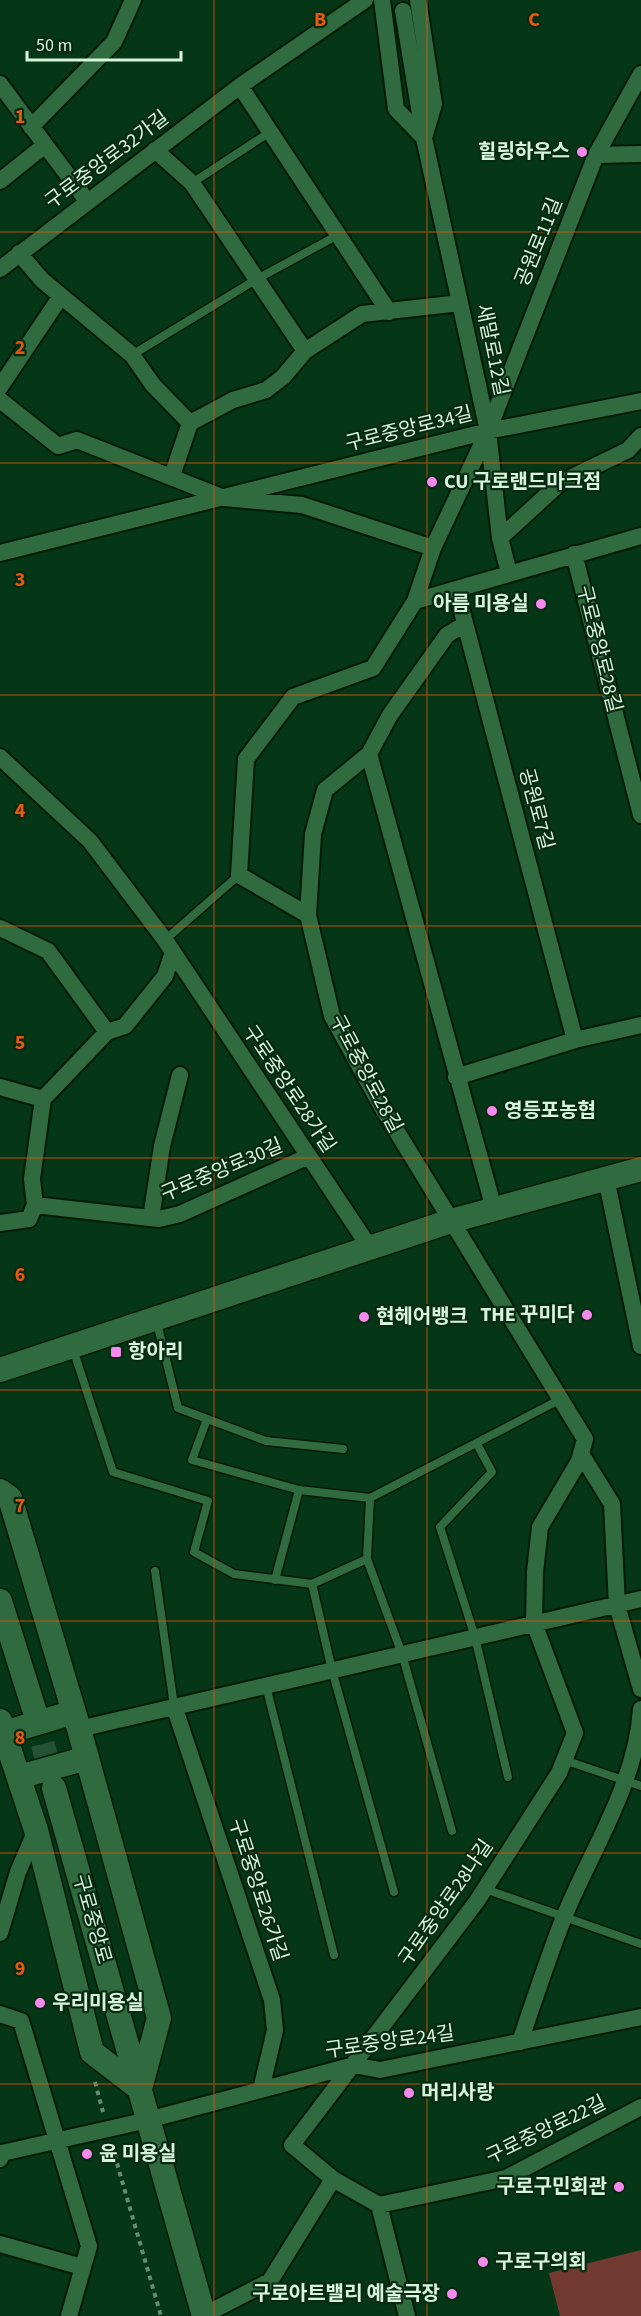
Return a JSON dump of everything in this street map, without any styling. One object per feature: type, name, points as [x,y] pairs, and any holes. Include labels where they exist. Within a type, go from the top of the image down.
[{"type":"street","points":[[32,127],[114,42],[133,0]]},
{"type":"street","name":"구로중앙로32가길","points":[[0,269],[240,86],[365,0]]},
{"type":"street","points":[[382,0],[396,109],[424,138]]},
{"type":"street","name":"새말로12길","points":[[418,0],[434,104],[424,138]]},
{"type":"street","name":"새말로12길","points":[[403,11],[424,138],[488,431],[500,538],[509,573]]},
{"type":"street","name":"공원로11길","points":[[488,431],[596,155],[641,75]]},
{"type":"street","points":[[240,86],[389,312]]},
{"type":"street","points":[[1,89],[87,201]]},
{"type":"street","points":[[0,182],[45,145]]},
{"type":"street","points":[[155,150],[192,183],[305,351]]},
{"type":"street","points":[[596,155],[639,156]]},
{"type":"street","points":[[19,253],[42,280],[132,355],[153,385],[190,423]]},
{"type":"street","points":[[0,387],[61,296]]},
{"type":"street","points":[[172,476],[190,423],[233,400],[266,390],[283,377],[305,351],[362,314],[460,303]]},
{"type":"street","name":"구로중앙로34길","points":[[0,400],[58,446],[76,440],[224,498],[302,505],[434,548]]},
{"type":"street","name":"구로중앙로34길","points":[[0,553],[488,431],[641,401]]},
{"type":"street","points":[[308,915],[239,875],[246,759],[293,697],[373,668],[415,601],[434,548],[488,431]]},
{"type":"street","points":[[500,538],[560,483],[628,450],[641,436]]},
{"type":"street","points":[[415,601],[641,536]]},
{"type":"street","name":"구로중앙로28길","points":[[574,554],[641,814]]},
{"type":"street","name":"공원로7길","points":[[456,589],[575,1040]]},
{"type":"street","name":"구로중앙로28길","points":[[451,1221],[383,1109],[332,1016],[308,915],[313,834],[325,790],[369,754],[390,715],[447,635],[465,624]]},
{"type":"street","points":[[369,754],[494,1209]]},
{"type":"street","name":"구로중앙로28가길","points":[[0,757],[90,841],[169,946],[370,1248]]},
{"type":"street","points":[[0,928],[48,951],[107,1032]]},
{"type":"street","points":[[0,1223],[29,1219],[35,1205],[32,1179],[42,1099],[107,1032],[124,1026],[165,976],[169,946]]},
{"type":"street","points":[[456,1077],[575,1040],[641,1025]]},
{"type":"street","name":"구로중앙로30길","points":[[151,1218],[162,1146],[180,1075]]},
{"type":"street","points":[[0,1088],[42,1099]]},
{"type":"street","name":"구로중앙로30길","points":[[35,1205],[151,1218],[180,1214],[309,1156]]},
{"type":"street","points":[[0,1370],[451,1221],[641,1168]]},
{"type":"street","points":[[606,1178],[641,1344]]},
{"type":"street","points":[[451,1221],[585,1439],[581,1454],[612,1504],[617,1605],[641,1689]]},
{"type":"street","points":[[0,1357],[36,1358]]},
{"type":"street","name":"구로중앙로28나길","points":[[354,2065],[485,1889],[559,1773],[575,1733],[534,1623],[540,1527],[581,1454]]},
{"type":"street","points":[[0,1491],[10,1498],[76,1720],[87,1758],[159,2018],[140,2090],[92,2052],[36,1830],[1,1729],[76,1720],[174,1706],[641,1599]]},
{"type":"street","points":[[0,1601],[34,1709]]},
{"type":"street","name":"구로중앙로26가길","points":[[174,1706],[272,2000],[275,2030],[261,2090]]},
{"type":"street","points":[[520,2042],[564,1917],[634,1783],[641,1709]]},
{"type":"street","points":[[19,1778],[87,1758]]},
{"type":"street","name":"구로중앙로","points":[[54,1788],[204,2315]]},
{"type":"street","points":[[0,1933],[18,1872],[36,1830]]},
{"type":"street","points":[[0,2014],[21,2021],[89,2246],[81,2266],[74,2315]]},
{"type":"street","name":"구로중앙로24길","points":[[148,2120],[354,2065],[380,2070],[641,2017]]},
{"type":"street","points":[[354,2065],[292,2145],[333,2179],[379,2205],[407,2316]]},
{"type":"street","name":"구로중앙로22길","points":[[379,2205],[506,2178],[641,2107]]},
{"type":"street","points":[[0,2159],[2,2153],[148,2120]]},
{"type":"street","points":[[204,2315],[270,2281],[333,2179]]},
{"type":"street","points":[[0,2244],[81,2266]]},
{"type":"lane","points":[[192,183],[270,132]]},
{"type":"lane","points":[[132,355],[257,279],[338,235]]},
{"type":"lane","points":[[169,946],[239,875]]},
{"type":"lane","points":[[156,1319],[178,1408],[266,1441],[343,1449]]},
{"type":"lane","points":[[73,1346],[113,1472],[208,1501],[194,1552],[234,1574],[312,1584],[367,1559]]},
{"type":"lane","points":[[207,1419],[192,1460],[299,1490],[370,1497],[447,1460],[559,1400]]},
{"type":"lane","points":[[477,1444],[492,1472],[440,1527],[475,1637],[508,1776]]},
{"type":"lane","points":[[275,1580],[299,1490]]},
{"type":"lane","points":[[370,1497],[367,1559],[402,1654],[452,1831]]},
{"type":"lane","name":"구로중앙로26가길","points":[[155,1571],[174,1706]]},
{"type":"lane","points":[[312,1584],[332,1670],[394,1892]]},
{"type":"lane","points":[[266,1686],[334,1955]]},
{"type":"lane","points":[[564,1760],[634,1783]]},
{"type":"lane","points":[[485,1889],[641,1944]]},
{"type":"shaded area","points":[[641,2250],[641,2316],[560,2316],[549,2273]]},
{"type":"tunnel","points":[[34,1709],[54,1788]]},
{"type":"place","name":"힐링하우스","points":[[582,152]]},
{"type":"place","name":"CU 구로랜드마크점","points":[[432,482]]},
{"type":"place","name":"아름 미용실","points":[[541,604]]},
{"type":"place","name":"영등포농협","points":[[492,1111]]},
{"type":"place","name":"THE 꾸미다","points":[[587,1315]]},
{"type":"place","name":"현헤어뱅크","points":[[364,1317]]},
{"type":"place","name":"항아리","points":[[116,1352]]},
{"type":"place","name":"우리미용실","points":[[40,2003]]},
{"type":"place","name":"머리사랑","points":[[409,2093]]},
{"type":"place","name":"윤 미용실","points":[[87,2154]]},
{"type":"place","name":"구로구민회관","points":[[619,2187]]},
{"type":"place","name":"구로구의회","points":[[483,2262]]},
{"type":"place","name":"구로아트밸리 예술극장","points":[[452,2294]]}]
